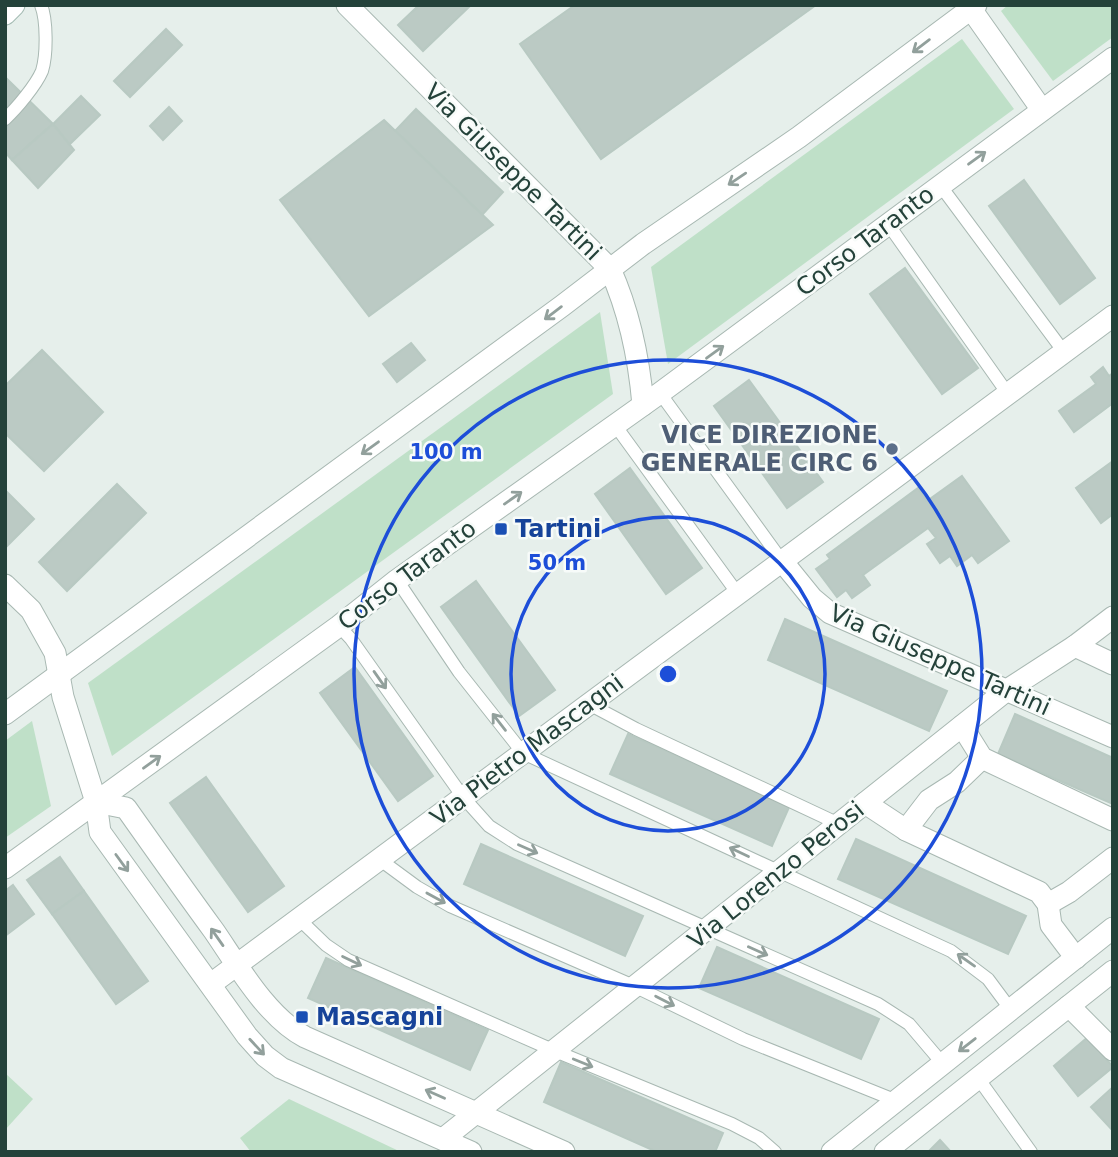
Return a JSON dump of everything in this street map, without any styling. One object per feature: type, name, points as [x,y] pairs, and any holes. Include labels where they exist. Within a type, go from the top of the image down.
[{"type":"street","points":[[5,14],[14,5]]},
{"type":"street","name":"Via Giuseppe Tartini","points":[[347,5],[610,269],[620,292],[640,375],[652,399]]},
{"type":"street","points":[[5,714],[610,269],[799,137],[973,7],[1042,110]]},
{"type":"street","name":"Corso Taranto","points":[[5,868],[339,626],[397,580],[652,399],[1113,58]]},
{"type":"street","name":"Via Pietro Mascagni","points":[[211,984],[1113,316]]},
{"type":"street","name":"Via Giuseppe Tartini","points":[[782,561],[812,598],[830,613],[1113,737]]},
{"type":"street","points":[[5,585],[31,610],[55,653],[63,697],[96,802],[100,832],[247,1036],[265,1056],[281,1068],[471,1152]]},
{"type":"street","name":"Via Lorenzo Perosi","points":[[443,1139],[1007,690],[1075,646],[1113,617]]},
{"type":"street","points":[[1075,646],[1113,664]]},
{"type":"street","points":[[962,726],[978,752],[1113,820]]},
{"type":"street","points":[[906,830],[929,800],[957,782],[978,752]]},
{"type":"street","points":[[96,802],[126,808],[237,965],[285,1025],[301,1035],[564,1152]]},
{"type":"street","points":[[865,803],[906,830],[1039,892],[1076,958]]},
{"type":"street","points":[[1050,914],[1069,892],[1113,858]]},
{"type":"street","points":[[832,1152],[1113,928]]},
{"type":"street","points":[[885,1152],[1113,971]]},
{"type":"street","points":[[1069,1006],[1113,1050]]},
{"type":"lane","points":[[5,119],[16,108],[42,70],[46,40],[41,5]]},
{"type":"lane","points":[[940,185],[1064,352]]},
{"type":"lane","points":[[888,224],[1008,394]]},
{"type":"lane","name":"Via Giuseppe Tartini","points":[[652,399],[782,561]]},
{"type":"lane","points":[[615,425],[738,594]]},
{"type":"lane","points":[[397,580],[459,672],[523,753],[962,957],[988,979],[1011,1010]]},
{"type":"lane","points":[[339,626],[463,797],[489,826],[513,842],[885,1008],[909,1024],[943,1064]]},
{"type":"lane","points":[[589,704],[636,729],[839,824]]},
{"type":"lane","points":[[379,859],[444,903],[636,986],[736,1036],[897,1101]]},
{"type":"lane","points":[[299,919],[326,945],[348,960],[555,1051],[732,1124],[759,1138],[775,1152]]},
{"type":"lane","points":[[978,1078],[1031,1152]]},
{"type":"green space","points":[[1008,5],[1113,5],[1113,37],[1053,81],[1001,11]]},
{"type":"green space","points":[[962,39],[1014,109],[668,364],[651,267]]},
{"type":"green space","points":[[600,312],[613,394],[112,756],[88,683]]},
{"type":"green space","points":[[32,721],[51,806],[5,838],[5,741]]},
{"type":"green space","points":[[5,1073],[33,1099],[5,1130]]},
{"type":"green space","points":[[289,1099],[401,1152],[251,1152],[240,1138]]},
{"type":"building","points":[[419,5],[471,5],[423,51],[398,25]]},
{"type":"building","points":[[575,5],[816,5],[601,159],[520,44]]},
{"type":"building","points":[[166,29],[182,45],[130,97],[114,81]]},
{"type":"building","points":[[5,77],[53,124],[12,160],[5,152]]},
{"type":"building","points":[[81,96],[100,115],[69,145],[53,124]]},
{"type":"building","points":[[169,107],[182,121],[163,140],[150,126]]},
{"type":"building","points":[[416,109],[503,192],[482,215],[395,131]]},
{"type":"building","points":[[384,120],[493,225],[369,316],[280,200]]},
{"type":"building","points":[[53,124],[74,150],[38,188],[12,160]]},
{"type":"building","points":[[1024,180],[1095,278],[1060,304],[989,206]]},
{"type":"building","points":[[905,268],[978,368],[942,394],[870,294]]},
{"type":"building","points":[[411,343],[425,360],[397,382],[383,364]]},
{"type":"building","points":[[42,350],[103,412],[44,471],[5,433],[5,386]]},
{"type":"building","points":[[1103,367],[1109,376],[1113,373],[1113,403],[1074,432],[1059,411],[1096,384],[1091,377]]},
{"type":"building","points":[[749,380],[823,482],[787,508],[714,406]]},
{"type":"building","points":[[1113,461],[1113,514],[1101,523],[1076,488]]},
{"type":"building","points":[[630,468],[702,568],[666,594],[595,494]]},
{"type":"building","points":[[962,476],[1009,541],[978,563],[972,555],[957,566],[950,556],[940,563],[927,544],[936,538],[928,528],[863,575],[870,585],[852,598],[846,590],[837,597],[816,569],[830,559],[827,555],[918,488],[927,501]]},
{"type":"building","points":[[117,484],[146,513],[67,591],[39,562]]},
{"type":"building","points":[[5,490],[34,519],[5,548]]},
{"type":"building","points":[[476,581],[555,690],[519,716],[441,607]]},
{"type":"building","points":[[785,619],[947,691],[929,731],[768,660]]},
{"type":"building","points":[[355,667],[433,776],[398,801],[320,693]]},
{"type":"building","points":[[1015,714],[1113,758],[1113,804],[998,754]]},
{"type":"building","points":[[628,734],[790,805],[772,846],[610,774]]},
{"type":"building","points":[[206,777],[284,886],[248,912],[170,803]]},
{"type":"building","points":[[856,839],[1026,916],[1008,954],[838,879]]},
{"type":"building","points":[[481,844],[643,916],[625,956],[464,884]]},
{"type":"building","points":[[60,857],[84,891],[52,914],[27,880]]},
{"type":"building","points":[[13,885],[34,914],[5,936],[5,891]]},
{"type":"building","points":[[84,891],[148,981],[116,1004],[52,914]]},
{"type":"building","points":[[717,947],[879,1019],[861,1059],[699,988]]},
{"type":"building","points":[[326,958],[488,1030],[470,1070],[308,998]]},
{"type":"building","points":[[1088,1037],[1113,1067],[1078,1096],[1054,1066]]},
{"type":"building","points":[[561,1062],[723,1133],[715,1152],[657,1152],[544,1102]]},
{"type":"building","points":[[1113,1087],[1113,1131],[1091,1107]]},
{"type":"building","points":[[940,1140],[951,1152],[928,1152]]},
{"type":"place","name":"VICE DIREZIONE GENERALE CIRC 6","points":[[892,449]]},
{"type":"place","name":"Tartini","points":[[501,529]]},
{"type":"place","name":"Mascagni","points":[[302,1017]]}]
